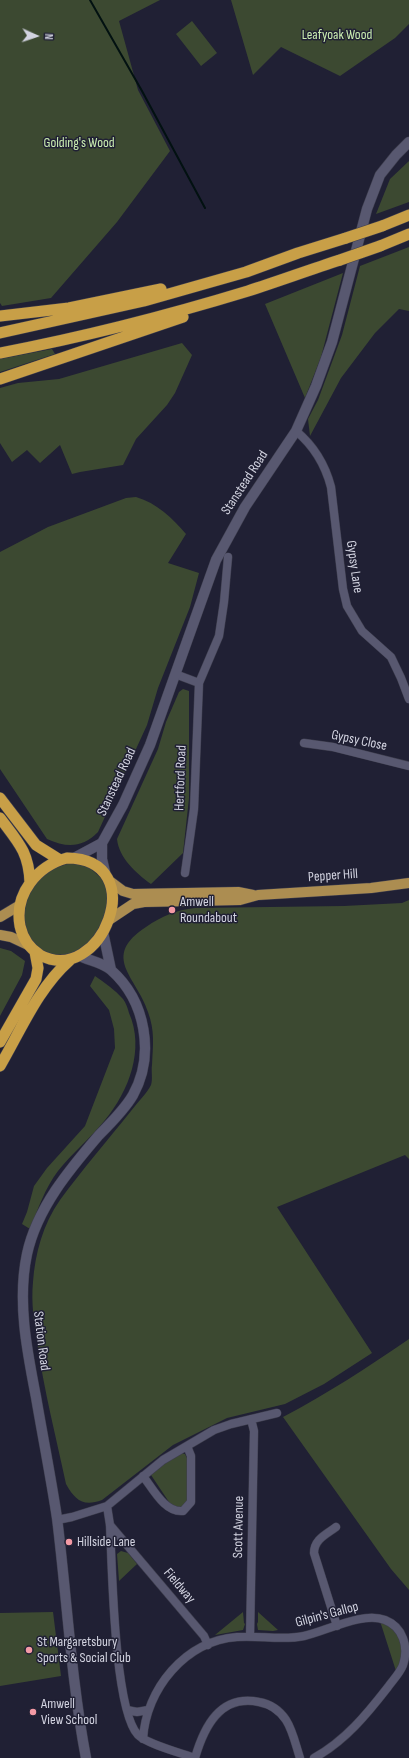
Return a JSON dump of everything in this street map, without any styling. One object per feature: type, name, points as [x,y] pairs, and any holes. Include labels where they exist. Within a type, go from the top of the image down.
[{"type":"highway","points":[[0,333],[144,301],[246,272],[298,253],[382,226],[409,215]]},
{"type":"highway","points":[[0,378],[174,320],[249,291],[380,246],[409,234]]},
{"type":"highway","points":[[0,316],[69,308],[246,272]]},
{"type":"highway","points":[[0,353],[77,337],[172,313],[249,291]]},
{"type":"highway","points":[[0,798],[36,845],[60,860]]},
{"type":"highway","points":[[0,818],[25,853],[30,870],[30,883]]},
{"type":"highway","points":[[0,1042],[36,979],[38,968],[31,948],[22,933],[20,926],[20,905],[30,883],[50,864],[60,860],[74,858],[96,865],[108,877],[113,906],[109,920],[103,932],[92,947],[56,973],[44,989],[0,1066]]},
{"type":"highway","points":[[31,948],[45,958],[56,960],[75,958]]},
{"type":"main road","name":"Stanstead Road","points":[[102,843],[123,805],[136,777],[175,674],[204,589],[223,544],[245,507],[296,431],[325,365],[364,218],[380,175],[409,142]]},
{"type":"main road","points":[[74,858],[102,843],[102,859],[108,877]]},
{"type":"main road","name":"Pepper Hill","points":[[108,877],[123,891],[133,894],[238,892],[258,895]]},
{"type":"main road","name":"Pepper Hill","points":[[109,920],[132,904],[240,900],[258,895],[371,888],[409,883]]},
{"type":"main road","points":[[0,917],[20,905]]},
{"type":"main road","name":"Station Road","points":[[103,932],[111,970]]},
{"type":"main road","points":[[0,935],[11,937],[31,948]]},
{"type":"main road","name":"Station Road","points":[[75,958],[97,962],[111,970],[128,991],[137,1005],[144,1026],[145,1047],[142,1073],[132,1096],[78,1160],[48,1201],[36,1228],[28,1252],[23,1279],[23,1310],[29,1360],[57,1520],[74,1684],[86,1758]]},
{"type":"street","name":"Gypsy Lane","points":[[296,431],[312,447],[323,463],[328,474],[331,487],[343,588],[347,606],[362,631],[391,657],[409,699]]},
{"type":"street","name":"Hertford Road","points":[[185,873],[194,809],[200,683],[219,636],[228,557]]},
{"type":"street","points":[[175,674],[200,683]]},
{"type":"street","name":"Gypsy Close","points":[[304,743],[333,747],[409,766]]},
{"type":"street","points":[[57,1520],[107,1506],[163,1460],[214,1430],[231,1424],[277,1413]]},
{"type":"street","name":"Scott Avenue","points":[[250,1637],[254,1439],[254,1427],[251,1419]]},
{"type":"street","points":[[143,1476],[167,1506],[177,1512],[184,1511],[190,1502],[191,1456],[187,1446]]},
{"type":"street","points":[[107,1506],[110,1525],[119,1670],[127,1710],[133,1727],[143,1739],[195,1758],[204,1732],[215,1716],[228,1705],[249,1700],[263,1702],[281,1713],[290,1727],[300,1758]]},
{"type":"street","name":"Fieldway","points":[[110,1525],[204,1636],[208,1645]]},
{"type":"street","points":[[336,1526],[320,1538],[315,1546],[314,1553],[337,1626]]},
{"type":"street","points":[[111,1552],[120,1547],[127,1546]]},
{"type":"street","name":"Gilpin's Gallop","points":[[143,1739],[148,1710],[158,1688],[173,1669],[195,1651],[208,1645],[228,1638],[300,1637],[364,1618],[377,1617],[394,1625],[401,1633],[406,1644],[404,1664],[358,1723],[335,1745],[314,1758]]},
{"type":"street","points":[[127,1710],[137,1712],[148,1710]]},
{"type":"green space","name":"Golding's Wood","points":[[0,0],[160,0],[119,21],[138,90],[170,151],[117,222],[51,298],[2,306],[0,303]]},
{"type":"green space","name":"Leafyoak Wood","points":[[231,0],[409,0],[409,24],[395,38],[340,76],[281,47],[253,75]]},
{"type":"green space","points":[[192,21],[217,53],[201,66],[176,34]]},
{"type":"green space","points":[[409,161],[409,202],[376,214],[390,179]]},
{"type":"green space","points":[[409,247],[409,311],[399,309],[375,333],[341,378],[310,436],[308,419],[318,400],[342,335],[360,266]]},
{"type":"green space","points":[[343,273],[321,357],[305,398],[265,304]]},
{"type":"green space","points":[[182,343],[192,355],[175,393],[167,405],[136,439],[123,465],[72,474],[60,445],[40,463],[27,450],[12,462],[0,443],[0,388],[18,383],[59,379]]},
{"type":"green space","points":[[52,349],[55,354],[0,372],[0,359]]},
{"type":"green space","points":[[136,497],[151,503],[164,512],[186,534],[168,563],[199,573],[190,607],[158,688],[147,725],[98,832],[80,844],[61,844],[47,839],[0,769],[0,552],[48,527],[126,498]]},
{"type":"green space","points":[[183,689],[189,691],[189,798],[183,853],[151,884],[134,870],[125,859],[118,846],[117,839],[158,749],[166,722],[179,692]]},
{"type":"green space","points":[[70,863],[89,867],[102,879],[107,890],[107,913],[89,945],[67,955],[49,954],[38,948],[26,933],[23,908],[30,889],[46,871]]},
{"type":"green space","points":[[409,900],[409,1159],[405,1155],[277,1207],[372,1353],[324,1384],[285,1404],[227,1418],[173,1445],[102,1500],[90,1503],[80,1501],[66,1484],[43,1378],[35,1327],[32,1290],[38,1250],[54,1209],[151,1085],[153,1044],[152,1025],[143,1000],[126,968],[124,958],[125,948],[132,938],[152,923],[169,914],[182,910],[195,908],[344,906],[402,903]]},
{"type":"green space","points":[[0,948],[11,951],[25,961],[22,975],[0,1016]]},
{"type":"green space","points":[[95,976],[117,993],[127,1006],[134,1027],[135,1055],[132,1069],[114,1109],[100,1127],[63,1164],[49,1184],[30,1229],[22,1224],[34,1186],[47,1168],[85,1126],[115,1048],[114,1029],[109,1010],[90,986]]},
{"type":"green space","points":[[409,1339],[409,1590],[391,1569],[283,1417],[347,1380]]},
{"type":"green space","points":[[181,1453],[185,1454],[188,1460],[187,1502],[184,1507],[176,1508],[169,1502],[151,1475],[163,1464]]},
{"type":"green space","points":[[121,1551],[128,1553],[137,1564],[119,1581],[117,1554]]},
{"type":"green space","name":"St Margaretsbury Sports & Social Club","points":[[53,1612],[61,1676],[0,1686],[0,1613]]},
{"type":"green space","points":[[243,1612],[245,1624],[243,1630],[215,1635]]},
{"type":"green space","points":[[258,1612],[278,1630],[258,1630]]},
{"type":"green space","points":[[380,1621],[394,1630],[402,1645],[402,1656],[396,1671]]},
{"type":"waterway","points":[[90,0],[142,91],[205,208]]},
{"type":"place","name":"Amwell Roundabout","points":[[172,910]]},
{"type":"place","name":"Hillside Lane","points":[[69,1542]]},
{"type":"place","name":"St Margaretsbury Sports & Social Club","points":[[29,1650]]},
{"type":"place","name":"Amwell View School","points":[[33,1712]]}]
